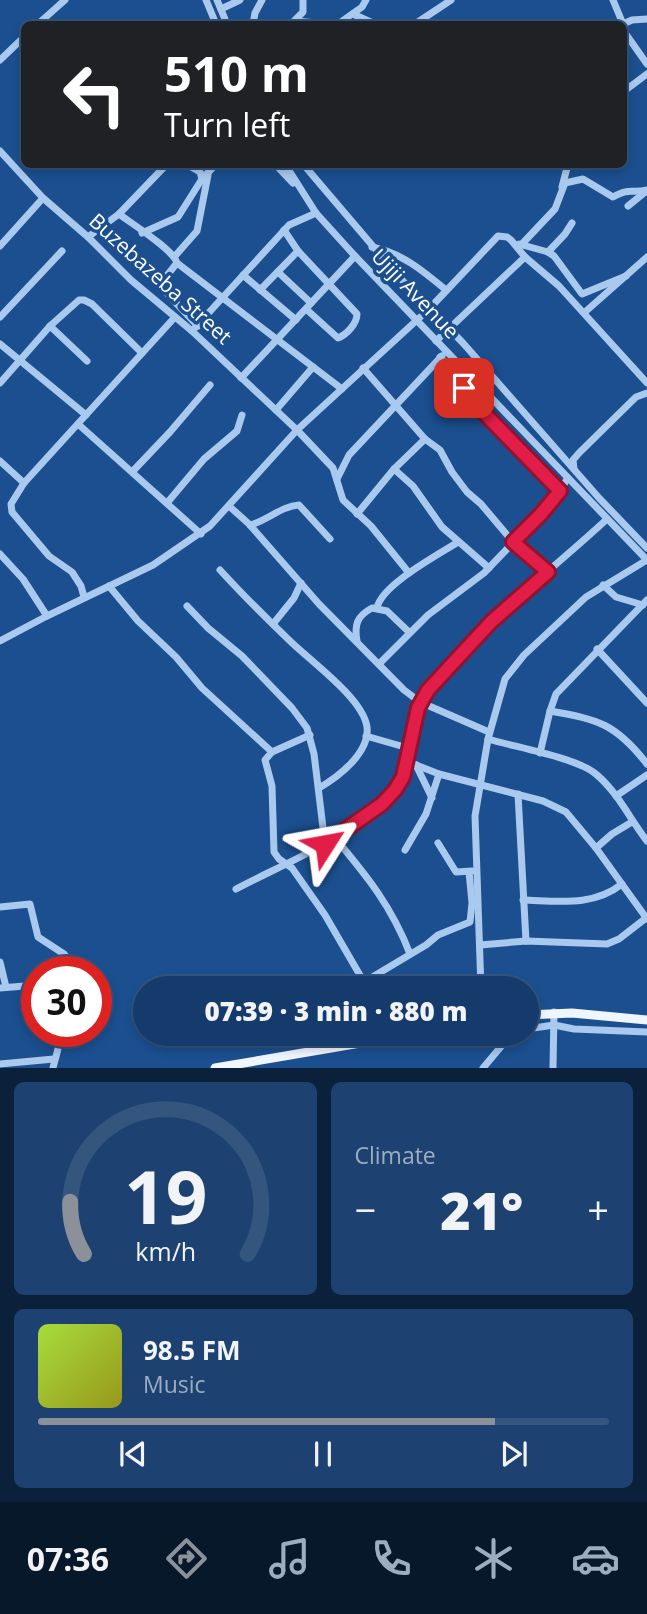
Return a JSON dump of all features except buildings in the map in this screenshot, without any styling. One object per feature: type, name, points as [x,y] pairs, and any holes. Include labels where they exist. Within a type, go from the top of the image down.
[{"type":"main road","points":[[539,1014],[554,1012],[647,1020]]},
{"type":"main road","points":[[215,1068],[335,1046]]},
{"type":"street","points":[[206,0],[215,21]]},
{"type":"street","points":[[218,0],[226,21]]},
{"type":"street","points":[[221,9],[240,0]]},
{"type":"street","points":[[254,21],[262,0]]},
{"type":"street","points":[[294,21],[303,12],[303,0]]},
{"type":"street","points":[[342,21],[362,7],[366,0]]},
{"type":"street","points":[[420,21],[451,0]]},
{"type":"street","points":[[613,0],[622,21]]},
{"type":"street","points":[[41,21],[61,1]]},
{"type":"street","points":[[353,14],[368,21]]},
{"type":"street","points":[[627,22],[647,19]]},
{"type":"street","points":[[627,36],[647,64]]},
{"type":"street","points":[[0,60],[21,40]]},
{"type":"street","points":[[627,89],[647,74]]},
{"type":"street","name":"Buzebazeba Street","points":[[0,151],[43,198],[88,237],[131,280],[175,317],[195,329],[298,431],[332,468],[343,500],[390,548],[409,573]]},
{"type":"street","points":[[88,237],[119,214],[163,168]]},
{"type":"street","points":[[193,168],[200,172],[202,179]]},
{"type":"street","points":[[142,233],[178,217],[202,179],[213,168]]},
{"type":"street","points":[[279,168],[297,186]]},
{"type":"street","name":"Ujiji Avenue","points":[[287,168],[316,213],[436,341],[443,354],[647,560]]},
{"type":"street","points":[[306,168],[372,247],[647,548]]},
{"type":"street","points":[[521,245],[555,209],[567,168]]},
{"type":"street","points":[[160,284],[197,231],[209,173]]},
{"type":"street","points":[[562,187],[565,183],[583,179],[613,197],[626,190],[647,190]]},
{"type":"street","points":[[628,206],[647,190]]},
{"type":"street","points":[[0,246],[43,198]]},
{"type":"street","points":[[100,230],[160,284],[195,329],[284,230],[294,221],[316,213]]},
{"type":"street","points":[[119,214],[342,389]]},
{"type":"street","points":[[548,252],[572,223]]},
{"type":"street","points":[[278,272],[335,337],[340,338],[357,319],[357,314],[298,251],[284,230]]},
{"type":"street","points":[[0,641],[153,565],[201,534],[230,507],[298,431],[429,309],[494,239],[503,236],[521,245],[548,252],[564,267],[582,294],[626,276]]},
{"type":"street","points":[[511,240],[524,257],[585,312],[647,383]]},
{"type":"street","points":[[372,247],[389,251],[411,262],[446,290]]},
{"type":"street","points":[[0,317],[62,251]]},
{"type":"street","points":[[260,290],[298,251]]},
{"type":"street","points":[[242,378],[355,256]]},
{"type":"street","points":[[436,341],[524,257]]},
{"type":"street","points":[[585,312],[647,257]]},
{"type":"street","points":[[243,275],[296,320]]},
{"type":"street","points":[[0,383],[50,326],[75,303],[84,300],[117,326],[142,353]]},
{"type":"street","points":[[84,597],[72,572],[50,556],[12,512],[11,504],[24,483],[175,317]]},
{"type":"street","points":[[50,326],[87,361]]},
{"type":"street","points":[[0,344],[86,415]]},
{"type":"street","points":[[337,479],[343,461],[443,354],[486,415],[560,491]]},
{"type":"street","points":[[276,410],[313,367]]},
{"type":"street","points":[[363,368],[425,439],[440,450],[467,492],[481,504],[513,542],[548,572]]},
{"type":"street","points":[[133,471],[210,385]]},
{"type":"street","points":[[574,469],[573,460],[579,453],[636,397],[647,393]]},
{"type":"street","points":[[167,503],[204,459],[237,431],[242,415]]},
{"type":"street","points":[[78,424],[201,534]]},
{"type":"street","points":[[357,514],[394,469],[425,439]]},
{"type":"street","points":[[0,461],[24,483]]},
{"type":"street","points":[[394,469],[413,486],[442,527],[489,568]]},
{"type":"street","points":[[379,664],[409,632],[442,603],[489,568],[541,514],[568,478]]},
{"type":"street","points":[[250,525],[290,506],[299,505],[330,539]]},
{"type":"street","points":[[230,507],[404,690],[420,702],[489,736],[596,773],[616,796],[647,841]]},
{"type":"street","points":[[236,889],[325,844],[382,804],[403,777],[420,702],[438,678],[475,639],[607,519]]},
{"type":"street","points":[[377,608],[379,599],[409,573],[458,542]]},
{"type":"street","points":[[0,554],[23,579],[47,616]]},
{"type":"street","points":[[380,976],[438,935],[471,920],[475,816],[479,784],[499,694],[509,671],[586,597],[647,560]]},
{"type":"street","points":[[220,570],[347,694],[365,721],[366,736],[347,769],[319,788]]},
{"type":"street","points":[[273,624],[294,598],[301,583]]},
{"type":"street","points":[[109,586],[138,621],[176,657],[202,688],[272,752]]},
{"type":"street","points":[[603,586],[616,597],[645,604]]},
{"type":"street","points":[[540,753],[556,694],[597,649],[645,604]]},
{"type":"street","points":[[187,606],[208,628],[242,656],[301,719],[310,735],[325,844]]},
{"type":"street","points":[[357,643],[354,628],[357,621],[366,611],[377,608],[387,611],[409,632]]},
{"type":"street","points":[[0,628],[9,636]]},
{"type":"street","points":[[597,649],[647,703]]},
{"type":"street","points":[[550,711],[606,724],[628,741],[647,764]]},
{"type":"street","points":[[310,735],[272,752],[265,760],[272,786],[273,845],[279,859],[288,863],[338,935],[361,976]]},
{"type":"street","points":[[366,736],[408,748]]},
{"type":"street","points":[[406,761],[439,776],[518,794],[556,806],[566,812],[596,848],[647,919],[619,939],[607,944],[526,941],[480,945]]},
{"type":"street","points":[[416,765],[432,798]]},
{"type":"street","points":[[616,796],[647,775]]},
{"type":"street","points":[[426,786],[439,776]]},
{"type":"street","points":[[405,850],[426,814],[439,776]]},
{"type":"street","points":[[518,794],[526,941]]},
{"type":"street","points":[[596,848],[632,822]]},
{"type":"street","points":[[335,838],[385,901],[410,954]]},
{"type":"street","points":[[438,843],[456,872],[473,871]]},
{"type":"street","points":[[473,871],[481,976]]},
{"type":"street","points":[[523,900],[593,900],[601,898],[622,884]]},
{"type":"street","points":[[0,907],[30,904],[38,937],[66,956]]},
{"type":"street","points":[[0,962],[3,988],[21,986]]},
{"type":"street","points":[[553,1068],[554,1012]]},
{"type":"street","points":[[539,1027],[554,1025],[647,1032]]},
{"type":"street","points":[[483,1068],[501,1046]]},
{"type":"street","points":[[53,1068],[59,1047]]},
{"type":"street","points":[[0,1064],[54,1059]]},
{"type":"route","points":[[325,844],[364,818],[395,790],[403,777],[418,708],[428,690],[491,622],[548,572],[513,542],[560,491],[486,415],[464,388]]}]
